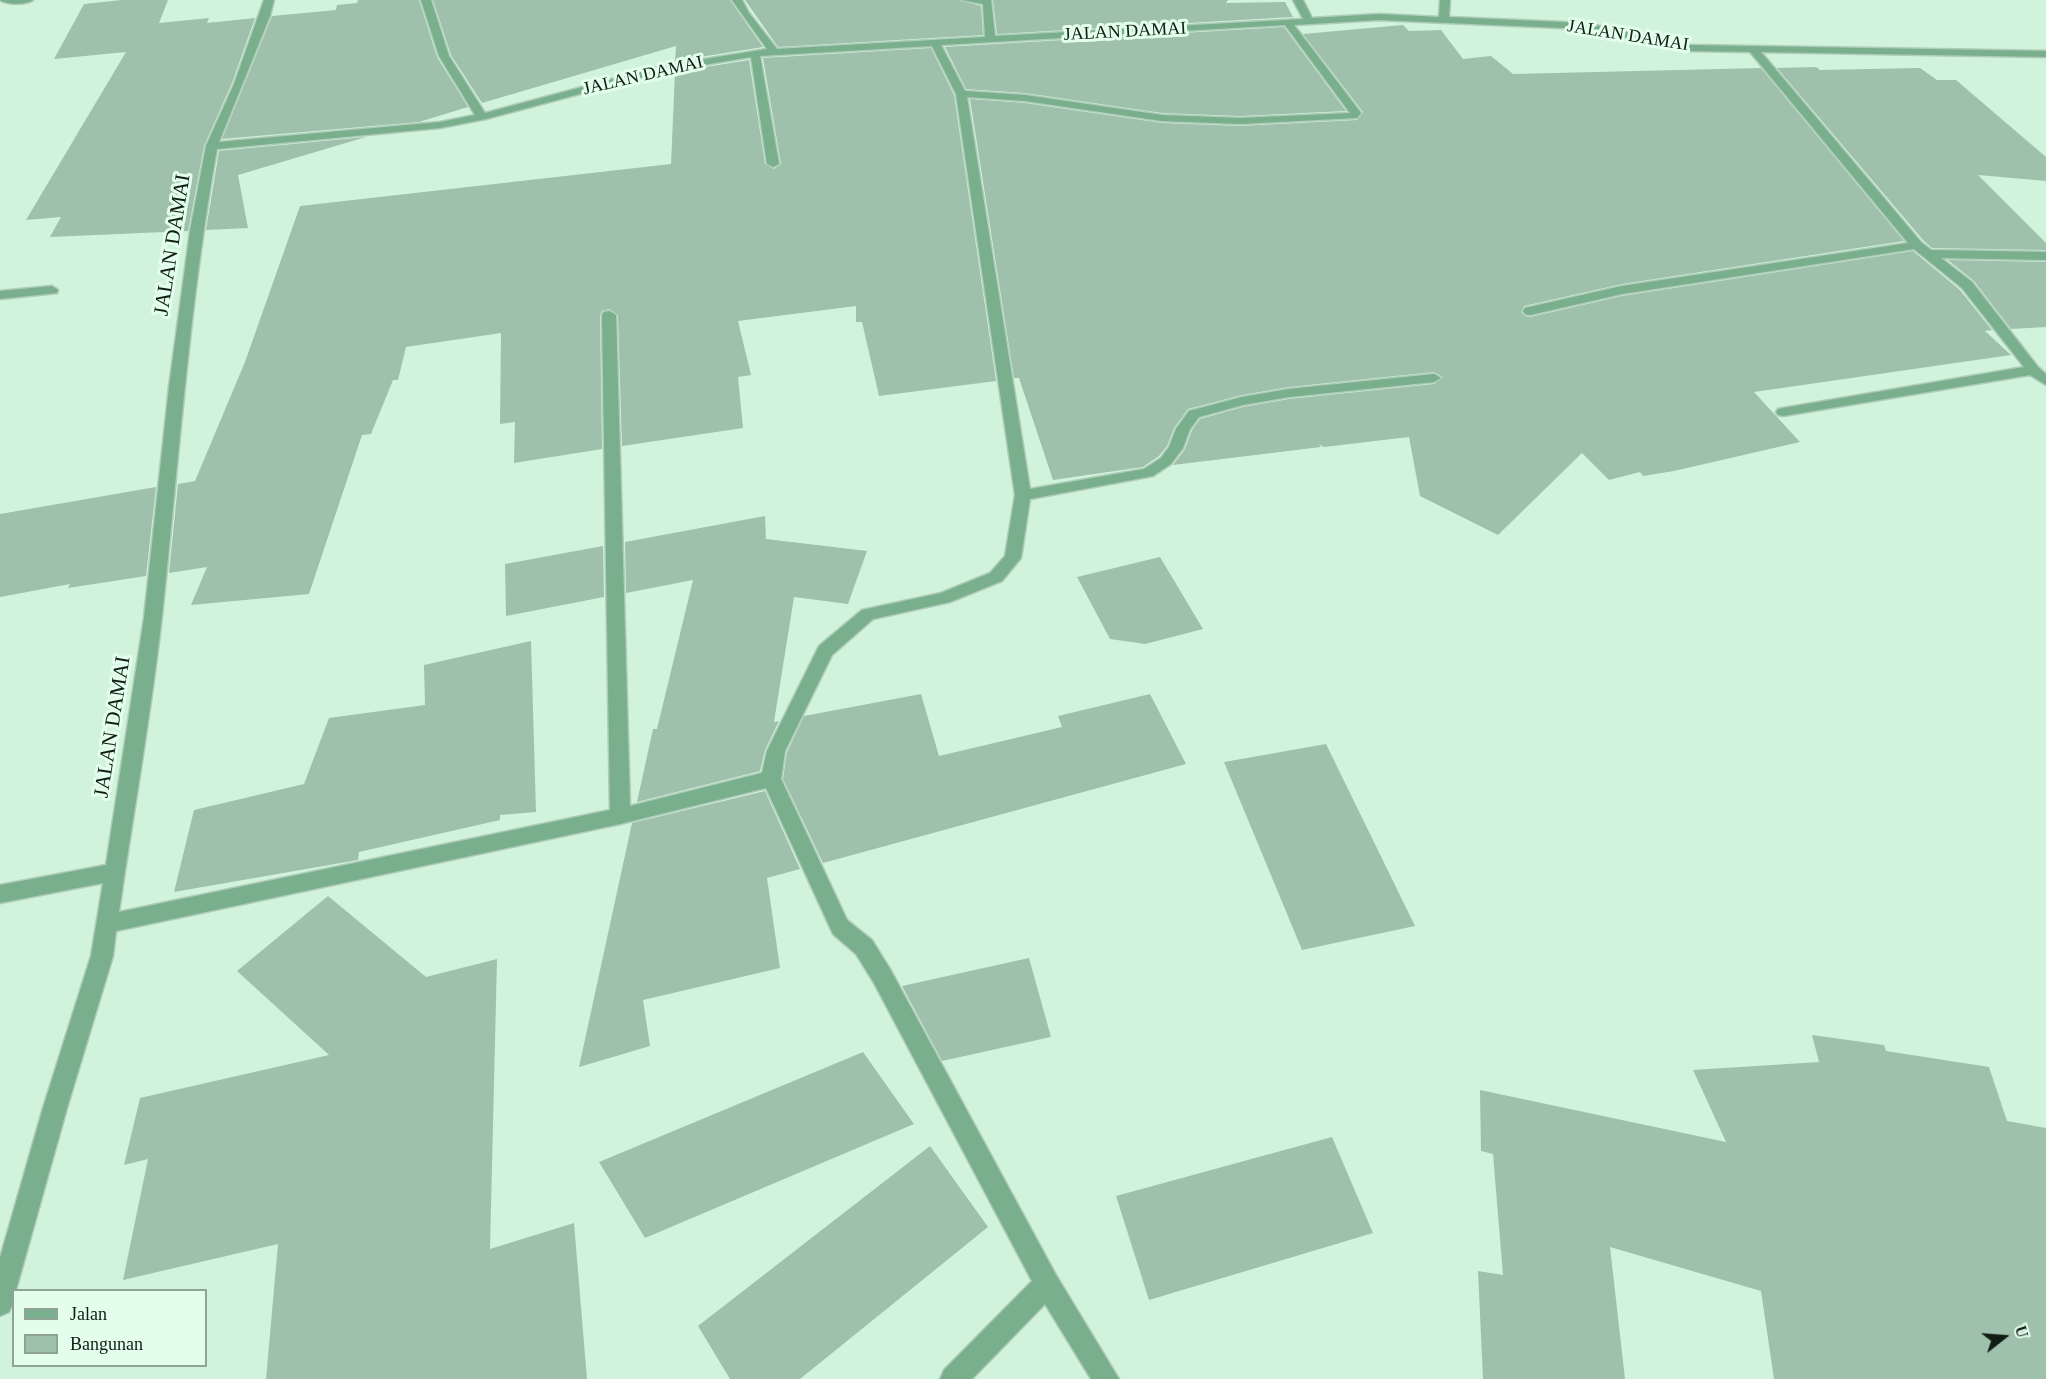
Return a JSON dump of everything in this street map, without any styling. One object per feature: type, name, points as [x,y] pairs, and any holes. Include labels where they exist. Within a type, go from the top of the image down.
[{"type":"street","points":[[5,0],[28,0]]},
{"type":"street","name":"JALAN DAMAI","points":[[0,1303],[55,1108],[102,956],[153,618],[176,387],[196,231],[212,146],[242,75],[269,0]]},
{"type":"street","points":[[426,0],[444,56],[482,117]]},
{"type":"street","points":[[737,0],[742,5],[744,13],[774,52]]},
{"type":"street","points":[[967,0],[989,1],[990,39]]},
{"type":"street","points":[[1298,0],[1309,21]]},
{"type":"street","points":[[1444,19],[1445,0]]},
{"type":"street","name":"JALAN DAMAI","points":[[212,146],[440,125],[482,117],[662,69],[755,53],[1379,17],[1585,26],[1617,31],[1671,45],[1753,49],[2046,54]]},
{"type":"street","points":[[961,94],[1025,98],[1162,117],[1240,121],[1353,116],[1356,113],[1341,91],[1287,22]]},
{"type":"street","points":[[935,42],[961,94],[1023,495],[1013,558],[996,577],[944,598],[868,614],[825,651],[776,751],[771,779],[840,927],[864,947],[882,976],[1047,1284],[1106,1379]]},
{"type":"street","points":[[1753,49],[1921,250],[1967,285],[2033,370],[2046,381]]},
{"type":"street","points":[[755,53],[773,164]]},
{"type":"street","points":[[1530,311],[1622,290],[1921,250],[2046,256]]},
{"type":"street","points":[[0,295],[52,290]]},
{"type":"street","points":[[609,315],[620,816]]},
{"type":"street","points":[[1783,412],[2033,370]]},
{"type":"street","points":[[1023,495],[1148,473],[1166,461],[1176,448],[1183,429],[1194,414],[1242,401],[1289,393],[1434,378]]},
{"type":"street","points":[[107,924],[620,816],[771,779]]},
{"type":"street","points":[[0,894],[114,872]]},
{"type":"street","points":[[953,1379],[1047,1284]]},
{"type":"building","points":[[122,0],[168,0],[159,23],[209,18],[207,23],[255,18],[232,83],[204,146],[188,231],[50,237],[61,217],[26,220],[126,52],[54,59],[84,4]]},
{"type":"building","points":[[358,0],[419,0],[437,57],[468,107],[419,122],[222,139],[272,16],[336,10],[337,5],[357,3]]},
{"type":"building","points":[[433,0],[730,0],[763,47],[675,61],[676,46],[482,103],[451,55]]},
{"type":"building","points":[[745,0],[960,0],[981,6],[983,35],[778,47]]},
{"type":"building","points":[[993,0],[1285,2],[1293,17],[997,34]]},
{"type":"building","points":[[1403,25],[1409,31],[1441,30],[1463,59],[1491,56],[1513,74],[1761,68],[1904,241],[1622,284],[1524,306],[1521,312],[1525,316],[1530,317],[1622,296],[1913,251],[1960,290],[1992,330],[1985,331],[2011,355],[1754,392],[1800,442],[1674,471],[1643,476],[1640,472],[1609,480],[1582,453],[1498,535],[1420,496],[1409,437],[1324,447],[1319,444],[1321,447],[1173,465],[1185,449],[1192,430],[1200,419],[1243,407],[1289,399],[1434,384],[1443,377],[1434,372],[1289,387],[1242,395],[1188,409],[1174,428],[1167,446],[1159,456],[1143,467],[1053,480],[1019,378],[1014,378],[970,99],[1025,103],[1162,123],[1240,126],[1357,120],[1363,112],[1303,34]]},
{"type":"building","points":[[1284,27],[1346,111],[1240,116],[1162,113],[1025,93],[966,89],[945,47]]},
{"type":"building","points":[[931,48],[954,95],[996,381],[879,396],[862,322],[856,322],[856,306],[738,321],[751,375],[738,377],[743,428],[622,446],[618,315],[609,309],[602,311],[600,315],[602,449],[514,463],[515,422],[500,424],[501,333],[406,347],[398,380],[393,380],[371,434],[362,435],[309,594],[191,605],[207,567],[169,573],[178,484],[195,481],[245,362],[300,206],[671,164],[675,72],[749,60],[765,164],[774,169],[781,164],[763,58]]},
{"type":"building","points":[[1816,67],[1820,70],[1920,68],[1937,80],[1956,80],[2046,157],[2046,181],[1978,175],[2046,243],[2046,250],[1932,248],[1777,68]]},
{"type":"building","points":[[366,137],[238,175],[248,228],[206,230],[219,151]]},
{"type":"building","points":[[1948,260],[2046,262],[2046,327],[2011,329],[1974,281]]},
{"type":"building","points":[[156,487],[146,576],[68,588],[70,584],[0,597],[0,514]]},
{"type":"building","points":[[765,516],[766,539],[867,551],[848,604],[794,597],[774,722],[779,721],[765,750],[760,771],[637,802],[653,729],[657,729],[693,580],[626,593],[625,542]]},
{"type":"building","points":[[603,546],[604,597],[506,616],[505,564]]},
{"type":"building","points":[[1160,557],[1203,629],[1145,644],[1110,639],[1077,577]]},
{"type":"building","points":[[531,641],[536,812],[500,815],[500,820],[359,852],[358,860],[174,892],[194,810],[304,784],[329,718],[425,705],[424,665]]},
{"type":"building","points":[[921,694],[939,756],[1062,727],[1058,716],[1150,694],[1186,764],[823,863],[783,779],[787,752],[804,716]]},
{"type":"building","points":[[1326,744],[1415,926],[1302,950],[1224,762]]},
{"type":"building","points":[[765,791],[800,869],[767,878],[780,968],[643,1000],[650,1046],[579,1067],[632,823]]},
{"type":"building","points":[[328,896],[426,977],[497,959],[490,1249],[574,1223],[587,1379],[266,1379],[278,1244],[123,1280],[148,1159],[124,1165],[140,1098],[329,1055],[237,971]]},
{"type":"building","points":[[1029,958],[1051,1037],[942,1061],[902,986]]},
{"type":"building","points":[[1812,1035],[1884,1045],[1886,1051],[1989,1067],[2007,1121],[2046,1128],[2046,1379],[1774,1379],[1761,1291],[1610,1247],[1625,1379],[1483,1379],[1478,1271],[1503,1275],[1493,1154],[1481,1151],[1480,1090],[1726,1142],[1693,1070],[1819,1062]]},
{"type":"building","points":[[863,1052],[914,1124],[645,1238],[599,1162]]},
{"type":"building","points":[[1332,1137],[1373,1233],[1149,1300],[1116,1196]]},
{"type":"building","points":[[930,1146],[988,1227],[800,1379],[730,1379],[698,1326]]}]
